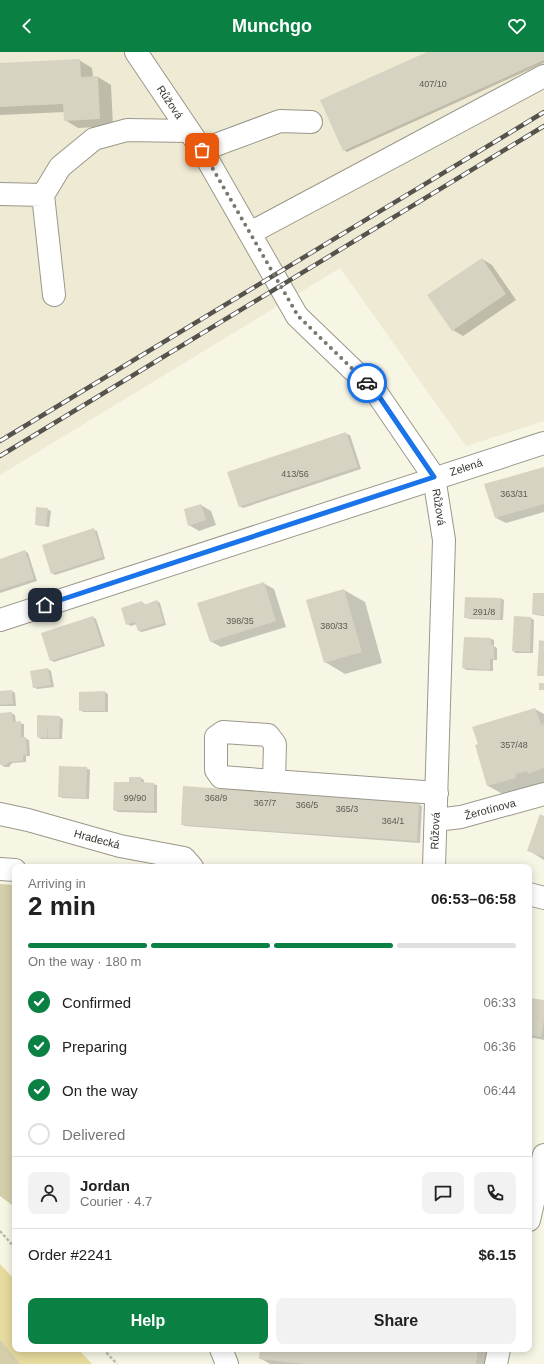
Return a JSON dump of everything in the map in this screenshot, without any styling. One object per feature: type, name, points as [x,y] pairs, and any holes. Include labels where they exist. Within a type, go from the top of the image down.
[{"type":"street","name":"Růžová","points":[[136,52],[202,150],[298,316],[376,392],[434,477],[444,540],[434,864]]},
{"type":"street","points":[[250,233],[544,76]]},
{"type":"street","points":[[202,150],[280,121],[311,122]]},
{"type":"street","points":[[54,295],[43,195],[60,167],[94,139],[127,130],[189,131]]},
{"type":"street","points":[[0,194],[43,195]]},
{"type":"street","name":"Zelená","points":[[0,620],[434,477],[544,443]]},
{"type":"street","points":[[274,781],[437,793]]},
{"type":"street","name":"Žerotínova","points":[[436,820],[461,817],[544,794]]},
{"type":"street","name":"Hradecká","points":[[0,814],[28,820],[120,846],[184,858],[189,864]]},
{"type":"street","points":[[0,869],[12,870]]},
{"type":"street","points":[[532,895],[544,898]]},
{"type":"street","points":[[532,1207],[544,1155]]},
{"type":"street","points":[[222,1352],[228,1364]]},
{"type":"street","points":[[496,1364],[498,1352]]},
{"type":"path","points":[[0,1231],[12,1245]]},
{"type":"path","points":[[106,1352],[117,1364]]},
{"type":"shaded area","points":[[0,52],[544,52],[544,421],[466,446],[340,268],[0,475]]},
{"type":"shaded area","points":[[0,884],[12,885],[12,1205],[0,1196]]},
{"type":"shaded area","points":[[0,1264],[12,1277],[12,1352],[81,1352],[92,1364],[21,1364],[0,1339]]},
{"type":"shaded area","points":[[0,1339],[21,1364],[0,1364]]},
{"type":"building","points":[[427,52],[544,52],[544,60],[343,151],[320,100]]},
{"type":"building","points":[[80,59],[81,77],[98,76],[100,119],[64,121],[63,104],[0,107],[0,63]]},
{"type":"building","points":[[482,258],[506,294],[452,331],[427,295]]},
{"type":"building","points":[[346,432],[358,467],[239,507],[227,472]]},
{"type":"building","points":[[544,467],[544,504],[495,518],[484,484]]},
{"type":"building","points":[[201,504],[206,520],[188,526],[184,509]]},
{"type":"building","points":[[36,507],[48,508],[46,526],[35,525]]},
{"type":"building","points":[[94,528],[103,557],[51,574],[42,545]]},
{"type":"building","points":[[25,550],[34,579],[0,590],[0,559]]},
{"type":"building","points":[[264,582],[276,621],[210,642],[197,603]]},
{"type":"building","points":[[344,589],[362,652],[324,663],[306,600]]},
{"type":"building","points":[[533,593],[544,593],[544,615],[532,614]]},
{"type":"building","points":[[465,597],[501,598],[500,619],[464,618]]},
{"type":"building","points":[[157,600],[164,623],[138,631],[135,622],[126,625],[121,608],[142,601],[144,605]]},
{"type":"building","points":[[93,616],[102,645],[50,661],[41,633]]},
{"type":"building","points":[[514,616],[531,617],[530,652],[512,651]]},
{"type":"building","points":[[464,637],[491,638],[491,645],[494,645],[494,659],[490,659],[490,670],[462,668]]},
{"type":"building","points":[[539,640],[544,641],[544,676],[537,676]]},
{"type":"building","points":[[48,668],[51,685],[33,688],[30,671]]},
{"type":"building","points":[[539,683],[544,683],[544,690],[539,690]]},
{"type":"building","points":[[12,690],[13,704],[0,705],[0,691]]},
{"type":"building","points":[[105,691],[105,711],[79,711],[79,692]]},
{"type":"building","points":[[535,708],[541,725],[543,723],[544,726],[544,768],[528,774],[527,771],[515,774],[516,778],[487,786],[475,745],[478,744],[472,727]]},
{"type":"building","points":[[12,712],[13,722],[21,721],[21,737],[26,737],[27,755],[23,755],[23,761],[9,762],[6,765],[0,765],[0,713]]},
{"type":"building","points":[[37,715],[60,716],[59,738],[48,738],[48,724],[47,738],[37,737]]},
{"type":"building","points":[[59,766],[87,767],[86,798],[58,797]]},
{"type":"building","points":[[129,777],[141,777],[141,782],[154,783],[154,811],[113,810],[114,782],[129,782]]},
{"type":"building","points":[[183,786],[419,803],[417,841],[181,825]]},
{"type":"building","points":[[540,814],[544,816],[544,857],[527,851]]},
{"type":"building","points":[[532,998],[544,1000],[544,1020],[541,1037],[532,1036]]},
{"type":"building","points":[[260,1352],[478,1352],[476,1364],[305,1364],[259,1359]]},
{"type":"railway","points":[[0,441],[544,112]]},
{"type":"railway","points":[[0,456],[544,126]]},
{"type":"way so far","points":[[202,150],[298,316],[367,383]]},
{"type":"route","points":[[45,605],[434,477],[376,392],[367,383]]}]
